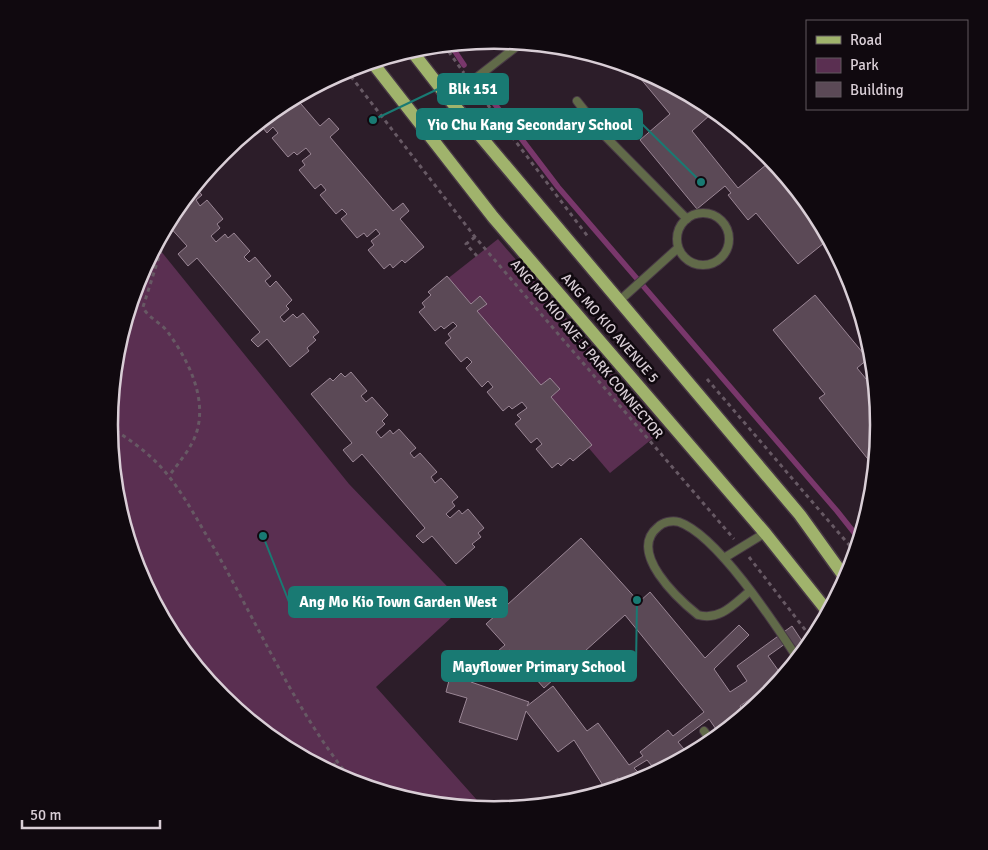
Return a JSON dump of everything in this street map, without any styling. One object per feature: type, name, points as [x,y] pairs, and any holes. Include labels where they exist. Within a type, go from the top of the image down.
[{"type":"main road","name":"ANG MO KIO AVENUE 5","points":[[417,57],[449,99],[618,302],[800,515],[841,572]]},
{"type":"main road","name":"ANG MO KIO AVENUE 5","points":[[377,68],[493,217],[765,532],[823,606]]},
{"type":"lane","points":[[449,99],[513,50]]},
{"type":"lane","points":[[577,101],[604,135],[687,219]]},
{"type":"lane","points":[[707,212],[720,218],[728,229],[730,243],[724,255],[713,264],[700,265],[687,260],[678,248],[677,235],[682,222],[693,214],[707,212]]},
{"type":"lane","points":[[618,302],[678,248]]},
{"type":"lane","points":[[750,591],[721,614],[707,618],[698,615],[653,566],[647,549],[647,541],[659,526],[668,522],[678,522],[691,529],[724,558],[750,591],[793,652]]},
{"type":"lane","points":[[724,558],[765,532]]},
{"type":"lane","points":[[704,731],[707,735]]},
{"type":"path","points":[[449,52],[594,246]]},
{"type":"path","name":"ANG MO KIO AVE 5 PARK CONNECTOR","points":[[351,77],[475,237],[742,548],[808,633]]},
{"type":"path","points":[[475,237],[466,244],[477,256]]},
{"type":"path","points":[[160,252],[143,307],[145,312],[166,329],[179,349],[190,370],[200,404],[198,430],[190,448],[169,476]]},
{"type":"path","points":[[706,377],[850,546]]},
{"type":"path","points":[[118,433],[141,449],[169,476],[193,512],[301,705],[342,769]]},
{"type":"green space","points":[[498,239],[663,430],[610,473],[446,280]]},
{"type":"green space","points":[[161,251],[349,484],[465,605],[376,687],[477,800],[421,794],[373,781],[350,773],[285,738],[246,708],[211,673],[181,634],[146,569],[131,522],[121,474],[118,425],[119,400],[125,352],[131,328],[146,281]]},
{"type":"building","points":[[640,78],[682,99],[709,116],[692,131],[738,188],[766,165],[807,216],[823,244],[798,264],[756,213],[748,220],[728,195],[731,193],[725,186],[697,209],[640,140],[670,114]]},
{"type":"building","points":[[300,103],[320,126],[329,118],[339,129],[330,137],[393,211],[403,203],[409,211],[400,219],[424,247],[405,263],[402,260],[393,268],[390,264],[384,269],[368,250],[374,245],[371,241],[380,234],[376,229],[367,237],[364,233],[357,238],[341,219],[347,214],[342,209],[336,214],[320,195],[326,190],[321,184],[315,189],[299,170],[305,165],[302,161],[311,154],[306,148],[297,155],[294,152],[288,157],[272,138],[278,133],[273,127],[267,133],[263,128]]},
{"type":"building","points":[[199,192],[202,195],[196,200],[200,206],[207,200],[223,219],[217,224],[220,228],[211,236],[216,242],[225,234],[228,238],[234,233],[250,251],[244,257],[249,262],[255,257],[271,276],[265,281],[270,287],[276,281],[292,300],[286,306],[289,309],[280,317],[284,322],[293,314],[297,318],[303,313],[319,332],[313,337],[316,340],[307,348],[309,351],[290,367],[267,339],[258,347],[251,340],[260,332],[197,258],[188,266],[178,254],[187,246],[172,230]]},
{"type":"building","points":[[447,276],[471,304],[480,296],[487,304],[477,311],[541,385],[550,378],[560,389],[551,397],[592,445],[573,461],[570,458],[561,466],[558,463],[552,468],[536,449],[542,444],[537,438],[531,443],[515,424],[521,419],[517,415],[527,408],[522,402],[512,409],[509,406],[503,411],[487,392],[493,387],[488,381],[482,387],[466,368],[472,362],[467,357],[461,362],[445,343],[451,338],[448,334],[457,326],[453,322],[444,329],[441,326],[435,331],[419,312],[425,307],[422,303],[431,295],[428,292]]},
{"type":"building","points":[[815,295],[863,353],[865,362],[857,368],[867,381],[870,425],[868,460],[819,398],[825,394],[773,330]]},
{"type":"building","points":[[351,372],[367,391],[361,396],[366,402],[372,397],[388,415],[382,421],[385,424],[376,432],[381,438],[390,430],[393,434],[399,429],[416,448],[410,453],[414,458],[420,453],[437,472],[431,477],[435,483],[441,478],[458,497],[452,502],[455,506],[446,514],[450,518],[459,510],[462,514],[468,509],[484,528],[478,533],[481,537],[472,544],[475,547],[456,564],[432,536],[423,543],[416,536],[425,528],[362,454],[353,462],[343,450],[352,443],[311,394],[330,378],[333,381],[341,373],[345,377]]},
{"type":"building","points":[[581,538],[639,602],[650,592],[705,658],[739,625],[749,635],[714,669],[730,692],[747,681],[737,666],[792,626],[802,641],[795,650],[789,641],[768,656],[779,671],[756,694],[740,706],[741,708],[716,729],[709,719],[678,742],[684,750],[682,751],[652,766],[647,760],[634,768],[639,773],[602,785],[574,740],[558,752],[526,711],[517,740],[459,722],[467,698],[446,692],[452,669],[470,675],[505,645],[486,624]],"holes":[[[625,615],[704,712],[673,736],[668,730],[640,752],[643,756],[629,765],[598,723],[587,731],[553,686],[527,706],[529,702],[471,682],[510,650],[544,688]]]},
{"type":"waterway","points":[[455,51],[464,65]]},
{"type":"waterway","points":[[491,99],[558,187],[854,532]]},
{"type":"place","name":"Blk 151","points":[[373,120]]},
{"type":"place","name":"Yio Chu Kang Secondary School","points":[[701,182]]},
{"type":"place","name":"Ang Mo Kio Town Garden West","points":[[263,536]]},
{"type":"place","name":"Mayflower Primary School","points":[[637,600]]}]
